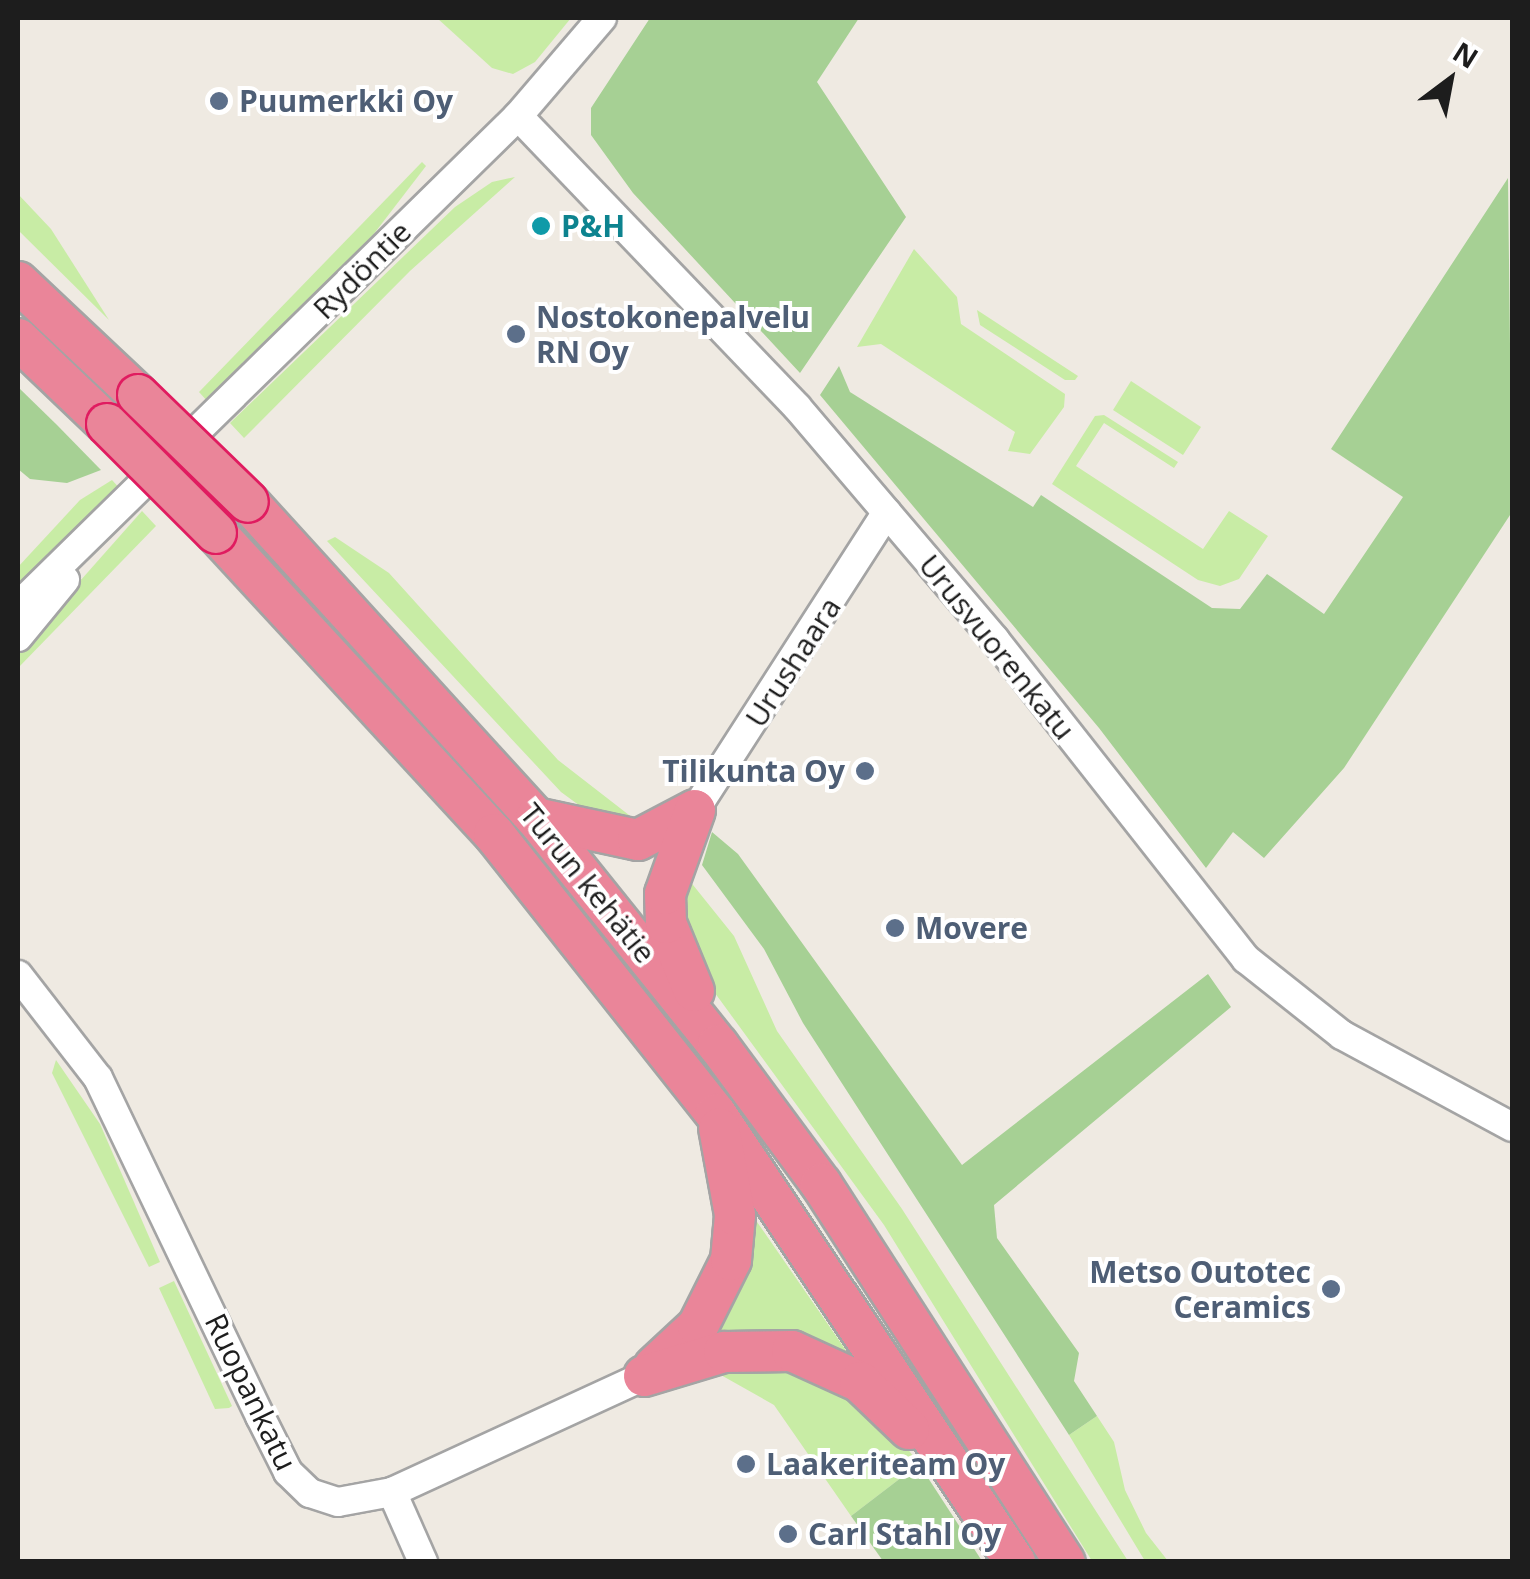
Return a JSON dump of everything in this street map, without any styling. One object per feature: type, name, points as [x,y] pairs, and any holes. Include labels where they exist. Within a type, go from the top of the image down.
[{"type":"highway","name":"Turun kehätie","points":[[18,282],[248,502],[536,818],[718,1045],[831,1200],[1065,1562]]},
{"type":"highway","name":"Turun kehätie","points":[[18,339],[216,533],[494,834],[716,1114],[1015,1562]]},
{"type":"highway","points":[[536,818],[638,840],[694,810]]},
{"type":"highway","points":[[694,810],[670,870],[666,922],[718,1045]]},
{"type":"highway","points":[[644,1376],[698,1326],[731,1260],[734,1215],[716,1114]]},
{"type":"highway","points":[[644,1376],[750,1348],[817,1358],[882,1401],[968,1489]]},
{"type":"street","name":"Rydöntie","points":[[18,606],[115,516],[518,116],[602,18]]},
{"type":"street","name":"Urusvuorenkatu","points":[[518,116],[665,264],[888,512],[1246,959],[1342,1035],[1512,1126]]},
{"type":"street","name":"Urushaara","points":[[694,810],[888,512]]},
{"type":"street","name":"Rydöntie","points":[[18,637],[115,516]]},
{"type":"street","name":"Ruopankatu","points":[[18,975],[70,1036],[116,1111],[288,1472],[310,1493],[338,1502],[392,1492],[644,1376]]},
{"type":"street","points":[[392,1492],[422,1562]]},
{"type":"green space","points":[[437,18],[571,18],[535,62],[513,74],[492,68]]},
{"type":"green space","points":[[650,18],[859,18],[817,82],[906,217],[800,373],[633,193],[591,135],[591,108]]},
{"type":"green space","points":[[422,162],[426,166],[373,235],[208,402],[199,392]]},
{"type":"green space","points":[[515,177],[410,271],[244,438],[230,423],[455,207],[492,182]]},
{"type":"green space","points":[[1508,178],[1512,512],[1344,768],[1264,858],[1233,832],[1206,868],[1099,728],[820,395],[839,366],[850,392],[1033,507],[1041,495],[1212,608],[1240,609],[1267,574],[1324,614],[1403,497],[1331,449]]},
{"type":"green space","points":[[18,194],[51,229],[109,320],[18,230]]},
{"type":"green space","points":[[914,249],[957,297],[961,324],[1065,394],[1064,407],[1030,454],[1008,451],[1015,432],[881,344],[857,347]]},
{"type":"green space","points":[[977,310],[1078,376],[1065,380],[980,325]]},
{"type":"green space","points":[[1131,381],[1201,427],[1183,455],[1113,410]]},
{"type":"green space","points":[[18,387],[101,470],[67,483],[30,479],[18,469]]},
{"type":"green space","points":[[1104,415],[1178,462],[1174,468],[1104,423],[1076,466],[1203,549],[1229,511],[1268,536],[1239,579],[1220,586],[1198,580],[1052,484],[1095,416]]},
{"type":"green space","points":[[112,480],[121,490],[18,596],[18,567],[80,500]]},
{"type":"green space","points":[[142,511],[156,526],[18,668],[18,651]]},
{"type":"green space","points":[[335,537],[389,573],[558,760],[638,822],[591,814],[561,792],[327,541]]},
{"type":"green space","points":[[712,832],[738,854],[962,1165],[1208,974],[1231,1007],[994,1205],[997,1238],[1079,1353],[1074,1381],[1097,1416],[1069,1435],[803,1023],[764,949],[702,865]]},
{"type":"green space","points":[[685,875],[734,936],[777,1031],[902,1209],[1128,1561],[1092,1561],[884,1225],[688,956]]},
{"type":"green space","points":[[56,1060],[100,1124],[160,1262],[149,1267],[52,1073]]},
{"type":"green space","points":[[751,1217],[755,1219],[852,1359],[698,1345]]},
{"type":"green space","points":[[174,1281],[232,1406],[229,1408],[215,1409],[159,1288]]},
{"type":"green space","points":[[738,1362],[822,1373],[898,1436],[919,1464],[851,1516],[774,1405],[712,1370]]},
{"type":"green space","points":[[1097,1416],[1114,1442],[1125,1490],[1146,1533],[1168,1561],[1145,1561],[1069,1435]]},
{"type":"green space","points":[[919,1464],[982,1561],[883,1561],[851,1516]]},
{"type":"place","name":"Puumerkki Oy","points":[[219,101]]},
{"type":"place","name":"P&H","points":[[541,226]]},
{"type":"place","name":"Nostokonepalvelu RN Oy","points":[[516,334]]},
{"type":"place","name":"Tilikunta Oy","points":[[865,771]]},
{"type":"place","name":"Movere","points":[[895,928]]},
{"type":"place","name":"Metso Outotec Ceramics","points":[[1331,1289]]},
{"type":"place","name":"Laakeriteam Oy","points":[[746,1464]]},
{"type":"place","name":"Carl Stahl Oy","points":[[788,1534]]}]
